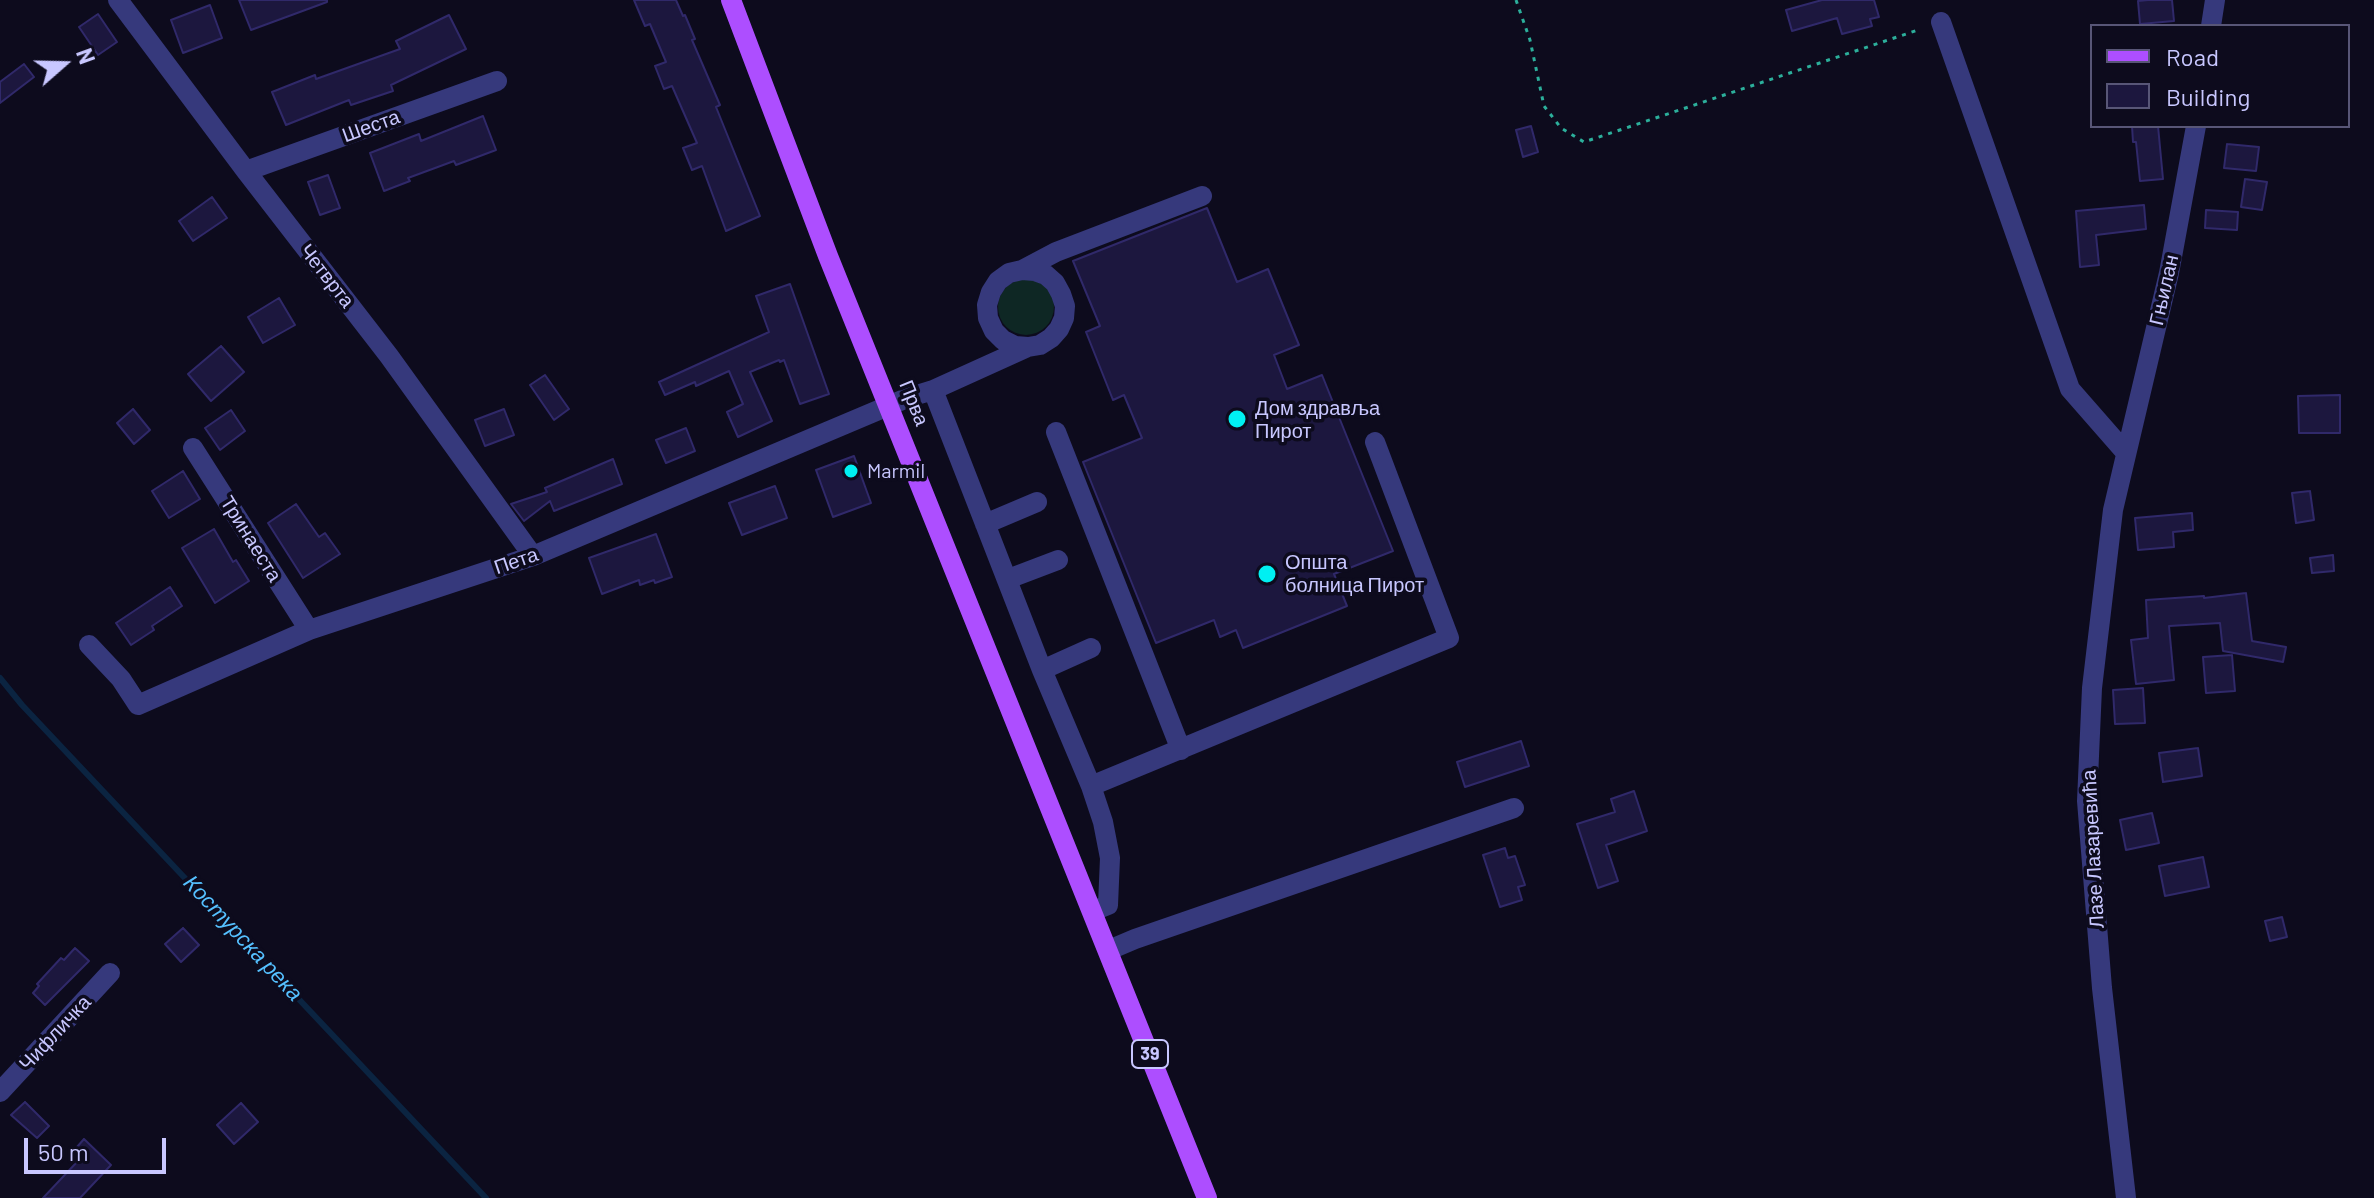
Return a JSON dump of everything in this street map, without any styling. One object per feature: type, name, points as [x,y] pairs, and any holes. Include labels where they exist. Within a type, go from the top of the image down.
[{"type":"main road","name":"Прва","points":[[731,0],[828,256],[1093,911]]},
{"type":"main road","name":"39","points":[[1093,911],[1207,1198]]},
{"type":"street","points":[[2211,24],[2215,0]]},
{"type":"street","name":"Четврта","points":[[126,2],[246,171],[389,356],[533,556]]},
{"type":"street","points":[[1941,22],[2070,389],[2126,453]]},
{"type":"street","name":"Шеста","points":[[246,171],[497,81]]},
{"type":"street","name":"Гњилан","points":[[2126,453],[2169,273],[2196,128]]},
{"type":"street","points":[[1022,270],[1046,275],[1055,283],[1065,306],[1064,318],[1051,338],[1040,345],[1028,347],[1015,346],[1003,340],[988,318],[987,305],[998,281],[1056,252],[1202,196]]},
{"type":"street","name":"Пета","points":[[89,645],[121,679],[138,705],[309,630],[533,556],[933,390],[1028,347]]},
{"type":"street","points":[[933,390],[1042,670],[1091,786],[1110,858],[1108,905],[1093,911]]},
{"type":"street","points":[[1056,432],[1181,750]]},
{"type":"street","points":[[1091,786],[1449,638],[1375,442]]},
{"type":"street","name":"Тринаеста","points":[[193,448],[309,630]]},
{"type":"street","name":"Лазе Лазаревића","points":[[2126,453],[2113,510],[2092,688],[2087,801],[2102,988],[2126,1198]]},
{"type":"street","points":[[985,524],[1037,502]]},
{"type":"street","points":[[1008,579],[1058,560]]},
{"type":"street","points":[[1042,670],[1091,648]]},
{"type":"street","points":[[1109,950],[1514,808]]},
{"type":"street","name":"Чифличка","points":[[0,1092],[110,973]]},
{"type":"path","points":[[1516,0],[1530,40],[1544,106],[1561,128],[1584,142],[1941,22]]},
{"type":"green space","points":[[1026,279],[1046,287],[1054,307],[1046,327],[1026,335],[1006,327],[998,307],[1006,287]]},
{"type":"building","points":[[239,0],[327,0],[327,2],[251,30]]},
{"type":"building","points":[[634,0],[676,0],[685,15],[695,39],[692,40],[720,105],[716,107],[760,216],[726,231],[702,166],[692,170],[683,148],[697,143],[672,86],[664,89],[655,66],[666,62],[650,24],[645,26]]},
{"type":"building","points":[[1822,0],[1874,0],[1879,17],[1870,19],[1872,26],[1842,34],[1837,18],[1792,31],[1786,10]]},
{"type":"building","points":[[2172,0],[2174,21],[2140,24],[2138,1]]},
{"type":"building","points":[[210,5],[222,38],[183,53],[171,20]]},
{"type":"building","points":[[98,14],[117,42],[98,55],[79,27]]},
{"type":"building","points":[[449,15],[466,49],[391,85],[393,91],[351,105],[349,100],[286,125],[272,92],[315,75],[316,79],[400,49],[396,41]]},
{"type":"building","points":[[24,64],[34,77],[0,103],[0,82]]},
{"type":"building","points":[[483,116],[496,150],[456,165],[454,161],[408,178],[410,181],[384,191],[370,153],[419,134],[421,141]]},
{"type":"building","points":[[1531,126],[1538,152],[1523,157],[1516,130]]},
{"type":"building","points":[[2132,128],[2158,128],[2163,179],[2140,181],[2136,142],[2133,142]]},
{"type":"building","points":[[2227,144],[2259,147],[2256,171],[2224,168]]},
{"type":"building","points":[[328,175],[340,208],[320,215],[308,182]]},
{"type":"building","points":[[2245,179],[2267,182],[2262,210],[2241,207]]},
{"type":"building","points":[[212,197],[227,218],[193,241],[179,221]]},
{"type":"building","points":[[2144,205],[2146,229],[2096,235],[2099,265],[2080,267],[2076,211]]},
{"type":"building","name":"Дом здравља Пирот","points":[[1207,208],[1237,282],[1268,269],[1299,345],[1274,355],[1287,389],[1322,375],[1393,551],[1334,574],[1347,606],[1243,648],[1236,630],[1220,637],[1214,620],[1156,643],[1083,462],[1142,438],[1124,395],[1113,400],[1086,332],[1100,326],[1073,261]]},
{"type":"building","points":[[2206,210],[2238,212],[2237,230],[2205,228]]},
{"type":"building","points":[[790,284],[829,394],[800,404],[784,360],[750,372],[772,421],[738,437],[727,412],[743,404],[729,371],[696,386],[695,382],[665,395],[659,382],[769,332],[756,296]]},
{"type":"building","points":[[279,298],[295,325],[263,343],[248,317]]},
{"type":"building","points":[[221,346],[244,372],[211,401],[188,374]]},
{"type":"building","points":[[545,375],[569,409],[554,420],[530,385]]},
{"type":"building","points":[[2340,395],[2340,433],[2299,433],[2298,396]]},
{"type":"building","points":[[133,409],[150,430],[134,444],[117,423]]},
{"type":"building","points":[[504,409],[514,435],[485,446],[475,420]]},
{"type":"building","points":[[231,410],[245,431],[220,450],[205,428]]},
{"type":"building","points":[[686,428],[695,451],[666,463],[656,440]]},
{"type":"building","points":[[854,456],[871,503],[833,517],[816,470]]},
{"type":"building","points":[[613,459],[622,484],[554,511],[550,501],[524,521],[511,504],[547,492],[545,488]]},
{"type":"building","points":[[183,471],[200,499],[169,518],[152,491]]},
{"type":"building","points":[[775,486],[787,518],[742,535],[729,503]]},
{"type":"building","points":[[2310,491],[2314,520],[2296,523],[2292,493]]},
{"type":"building","points":[[296,504],[319,537],[325,533],[340,554],[303,578],[268,523]]},
{"type":"building","points":[[2192,513],[2193,530],[2173,532],[2174,547],[2138,550],[2135,518]]},
{"type":"building","points":[[214,529],[233,562],[236,560],[249,581],[215,603],[182,548]]},
{"type":"building","points":[[656,534],[672,577],[640,585],[639,580],[602,594],[589,558]]},
{"type":"building","points":[[2333,555],[2334,571],[2312,573],[2310,558]]},
{"type":"building","points":[[170,587],[182,606],[131,645],[116,623]]},
{"type":"building","points":[[2246,593],[2252,641],[2286,647],[2283,662],[2223,651],[2220,623],[2169,626],[2174,680],[2136,684],[2131,640],[2148,638],[2146,600]]},
{"type":"building","points":[[2232,655],[2235,691],[2206,693],[2203,657]]},
{"type":"building","points":[[2143,688],[2145,723],[2115,724],[2113,690]]},
{"type":"building","points":[[1521,741],[1529,766],[1465,787],[1457,762]]},
{"type":"building","points":[[2198,748],[2202,776],[2163,782],[2159,753]]},
{"type":"building","points":[[1634,791],[1647,831],[1606,845],[1618,881],[1598,888],[1577,824],[1615,812],[1611,799]]},
{"type":"building","points":[[2152,813],[2159,843],[2126,850],[2120,820]]},
{"type":"building","points":[[1505,848],[1508,858],[1515,856],[1525,885],[1518,887],[1522,900],[1500,907],[1483,855]]},
{"type":"building","points":[[2203,857],[2209,887],[2165,896],[2159,866]]},
{"type":"building","points":[[2282,917],[2287,937],[2270,941],[2265,921]]},
{"type":"building","points":[[183,928],[199,945],[181,962],[165,944]]},
{"type":"building","points":[[75,948],[89,961],[45,1005],[33,993],[39,986],[37,984]]},
{"type":"building","points":[[25,1102],[49,1126],[37,1138],[11,1115]]},
{"type":"building","points":[[241,1103],[258,1122],[234,1144],[217,1125]]},
{"type":"building","points":[[84,1139],[111,1165],[80,1198],[43,1198],[77,1162],[70,1155]]},
{"type":"waterway","name":"Костурска река","points":[[0,678],[486,1198]]},
{"type":"place","name":"Дом здравља Пирот","points":[[1237,419]]},
{"type":"place","name":"Marmil","points":[[851,471]]},
{"type":"place","name":"Општа болница Пирот","points":[[1267,574]]}]
